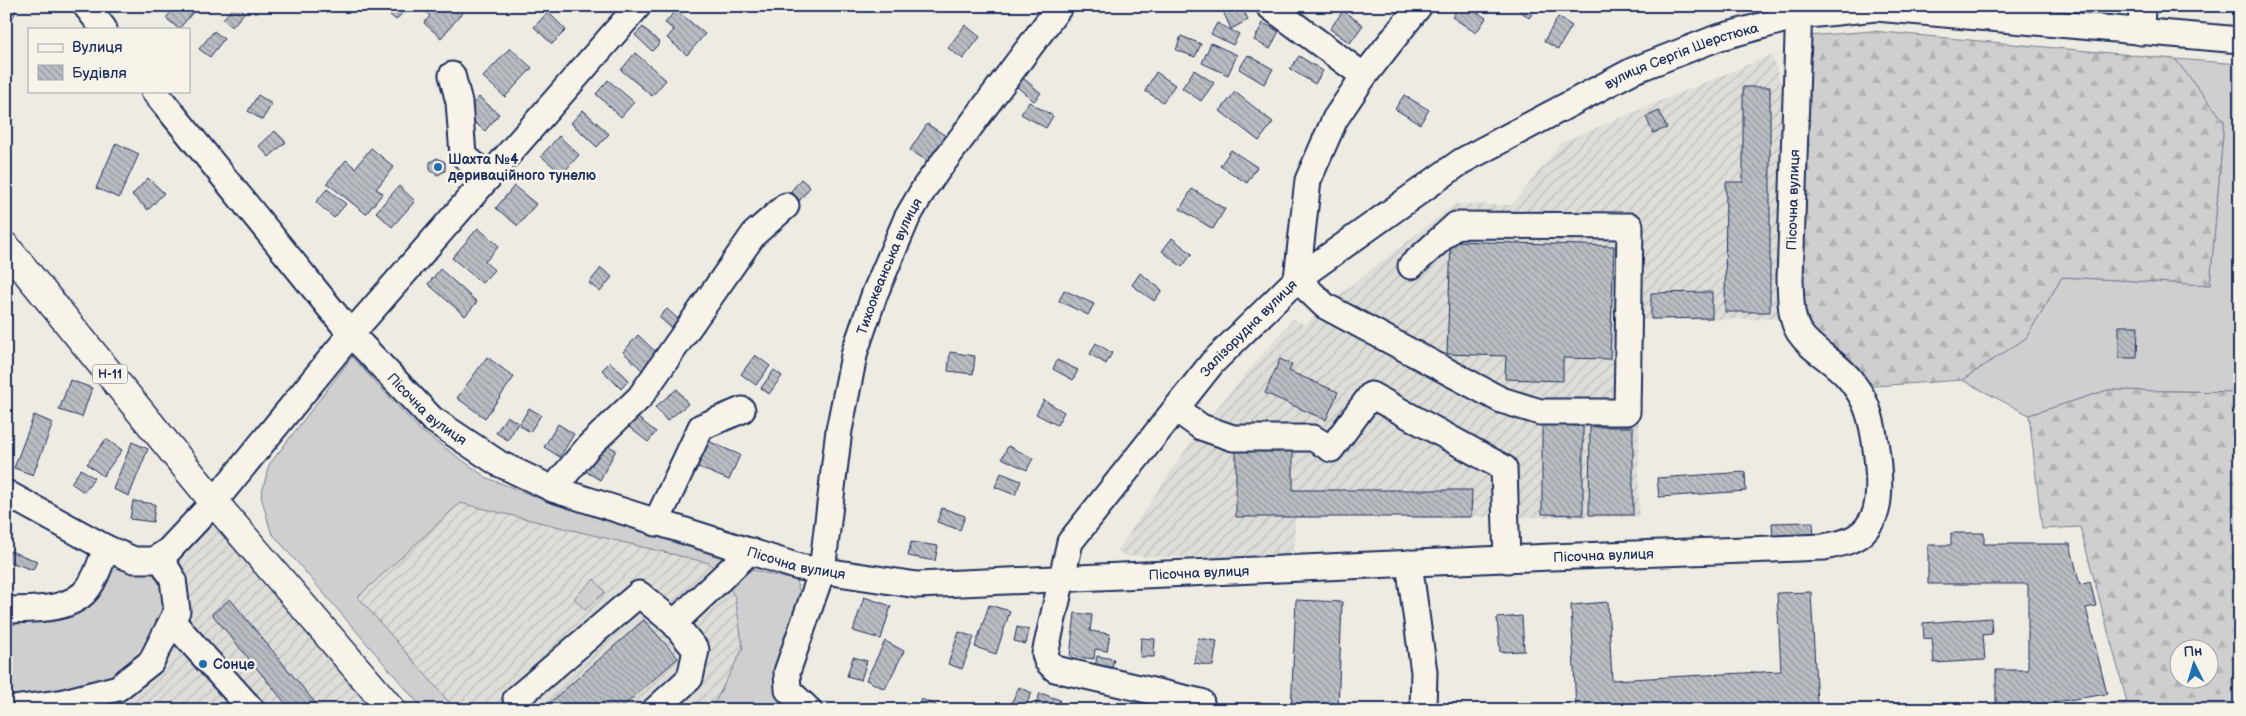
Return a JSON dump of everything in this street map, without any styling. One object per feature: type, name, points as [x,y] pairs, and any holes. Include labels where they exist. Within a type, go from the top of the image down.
[{"type":"main road","name":"Н-11","points":[[6,247],[214,502],[392,710]]},
{"type":"street","points":[[86,6],[103,28]]},
{"type":"street","points":[[6,494],[106,548],[134,560],[154,560],[160,557],[214,502],[351,334],[638,6]]},
{"type":"street","name":"Тихоокеанська вулиця","points":[[808,710],[788,690],[787,672],[822,571],[839,430],[855,351],[874,293],[907,218],[925,187],[1060,6]]},
{"type":"street","points":[[1269,6],[1364,76]]},
{"type":"street","name":"Залізорудна вулиця","points":[[1201,702],[1055,669],[1047,662],[1045,654],[1070,542],[1212,363],[1297,279],[1308,180],[1335,120],[1364,76],[1419,6]]},
{"type":"street","points":[[2141,32],[2142,6]]},
{"type":"street","name":"вулиця Сергія Шерстюка","points":[[1297,279],[1462,161],[1632,71],[1717,38],[1799,11],[1876,8],[2240,40]]},
{"type":"street","name":"Пісочна вулиця","points":[[155,92],[351,334],[432,419],[498,463],[553,489],[799,567],[917,585],[1824,547],[1851,541],[1863,532],[1873,519],[1878,505],[1878,450],[1865,401],[1851,380],[1836,365],[1812,348],[1798,331],[1792,311],[1790,280],[1799,11]]},
{"type":"street","points":[[452,75],[459,102],[463,155],[489,177]]},
{"type":"street","points":[[553,489],[589,446],[640,397],[754,234],[786,206]]},
{"type":"street","points":[[1297,279],[1325,306],[1501,400],[1540,412],[1627,412],[1630,226],[1456,225],[1411,266]]},
{"type":"street","points":[[1176,409],[1201,426],[1233,438],[1313,438],[1331,449],[1371,395],[1504,468],[1507,560]]},
{"type":"street","points":[[656,523],[701,428],[742,410]]},
{"type":"street","points":[[6,610],[49,608],[74,600],[88,589],[96,575],[106,548]]},
{"type":"street","points":[[674,623],[750,551]]},
{"type":"street","points":[[6,710],[60,703],[118,688],[151,662],[177,611],[173,578],[160,557]]},
{"type":"street","points":[[1409,563],[1424,672],[1423,710]]},
{"type":"street","points":[[516,699],[639,594],[674,623],[696,650],[690,678],[655,710]]},
{"type":"street","points":[[172,621],[248,708]]},
{"type":"shaded area","points":[[1771,55],[1782,85],[1781,319],[1639,320],[1639,517],[1295,517],[1294,559],[1123,556],[1118,550],[1201,427],[1293,319],[1305,325],[1325,306],[1455,204],[1512,205],[1562,142]]},
{"type":"shaded area","points":[[214,502],[392,710],[6,710],[160,557]]},
{"type":"shaded area","points":[[460,502],[710,563],[735,597],[743,648],[711,710],[456,710],[358,597]]},
{"type":"green space","points":[[1872,31],[2175,59],[2224,121],[2210,285],[2062,277],[2026,338],[1962,380],[1875,386],[1820,347],[1799,306],[1808,36]]},
{"type":"green space","points":[[2175,59],[2240,64],[2240,392],[2108,390],[2029,415],[1962,380],[2026,338],[2062,277],[2210,285],[2224,121]]},
{"type":"green space","points":[[352,357],[420,430],[487,478],[549,502],[725,559],[715,569],[709,563],[460,503],[358,597],[456,710],[424,710],[271,532],[261,496],[269,465]]},
{"type":"green space","points":[[2108,390],[2240,392],[2240,710],[2075,710],[2127,702],[2080,527],[2042,529],[2029,415]]},
{"type":"green space","points":[[106,548],[154,560],[177,611],[118,688],[6,710],[6,618],[74,600]]},
{"type":"green space","points":[[746,568],[796,581],[802,600],[776,697],[790,710],[711,710],[743,648],[735,597],[727,584]]},
{"type":"green space","points":[[594,579],[605,592],[585,610],[574,598]]},
{"type":"building","points":[[6,6],[17,8],[6,34]]},
{"type":"building","points":[[176,6],[198,6],[180,28],[166,18]]},
{"type":"building","points":[[235,6],[239,6],[245,12],[232,27],[223,19]]},
{"type":"building","points":[[383,6],[400,6],[405,10],[396,20],[382,8]]},
{"type":"building","points":[[419,6],[468,6],[441,38],[424,23],[430,16]]},
{"type":"building","points":[[1228,6],[1242,6],[1248,20],[1231,29],[1222,9]]},
{"type":"building","points":[[1459,6],[1467,6],[1486,18],[1476,33],[1452,17]]},
{"type":"building","points":[[1514,6],[1538,6],[1529,18]]},
{"type":"building","points":[[676,10],[705,34],[687,55],[667,38],[674,30],[665,23]]},
{"type":"building","points":[[1343,11],[1363,25],[1350,43],[1330,29]]},
{"type":"building","points":[[548,12],[566,30],[552,44],[534,27]]},
{"type":"building","points":[[1558,17],[1572,26],[1558,49],[1544,41]]},
{"type":"building","points":[[1217,23],[1239,34],[1233,45],[1211,34]]},
{"type":"building","points":[[1263,23],[1279,31],[1270,49],[1254,40]]},
{"type":"building","points":[[965,25],[980,37],[963,59],[948,48]]},
{"type":"building","points":[[643,27],[660,43],[652,51],[635,35]]},
{"type":"building","points":[[214,31],[224,39],[210,57],[199,49]]},
{"type":"building","points":[[1181,36],[1201,44],[1195,57],[1176,50]]},
{"type":"building","points":[[1211,43],[1237,55],[1228,75],[1202,63]]},
{"type":"building","points":[[510,48],[532,68],[505,97],[483,77]]},
{"type":"building","points":[[635,53],[666,80],[652,96],[621,70]]},
{"type":"building","points":[[1248,55],[1273,69],[1264,84],[1239,69]]},
{"type":"building","points":[[1299,56],[1323,71],[1315,84],[1290,69]]},
{"type":"building","points":[[1194,70],[1214,83],[1201,101],[1182,88]]},
{"type":"building","points":[[1156,72],[1175,85],[1163,102],[1145,91]]},
{"type":"building","points":[[1023,78],[1041,93],[1034,101],[1016,86]]},
{"type":"building","points":[[608,80],[634,102],[621,117],[596,94]]},
{"type":"building","points":[[1743,87],[1770,87],[1770,312],[1725,312],[1726,182],[1743,182]]},
{"type":"building","points":[[1235,92],[1273,122],[1259,141],[1220,111]]},
{"type":"building","points":[[258,95],[272,104],[262,120],[248,111]]},
{"type":"building","points":[[1404,95],[1429,110],[1420,124],[1395,109]]},
{"type":"building","points":[[479,97],[499,114],[485,131],[464,114]]},
{"type":"building","points":[[1029,102],[1053,116],[1046,128],[1021,114]]},
{"type":"building","points":[[583,110],[609,134],[597,147],[571,123]]},
{"type":"building","points":[[1659,111],[1667,128],[1653,133],[1646,117]]},
{"type":"building","points":[[927,124],[946,136],[929,162],[910,150]]},
{"type":"building","points":[[275,131],[286,142],[269,157],[259,146]]},
{"type":"building","points":[[559,136],[579,155],[562,174],[541,156]]},
{"type":"building","points":[[116,143],[139,154],[119,198],[96,188]]},
{"type":"building","points":[[371,148],[394,167],[376,189],[383,193],[366,214],[327,183],[346,160],[355,168]]},
{"type":"building","points":[[1231,150],[1257,167],[1247,183],[1220,166]]},
{"type":"building","name":"Шахта №4 дериваційного тунелю","points":[[437,158],[445,162],[445,171],[438,175],[430,171],[430,162]]},
{"type":"building","points":[[148,178],[164,193],[148,210],[132,195]]},
{"type":"building","points":[[801,179],[810,187],[797,204],[787,196]]},
{"type":"building","points":[[399,186],[415,201],[392,227],[376,212]]},
{"type":"building","points":[[514,186],[536,204],[518,226],[496,208]]},
{"type":"building","points":[[327,189],[346,204],[334,218],[316,202]]},
{"type":"building","points":[[1192,189],[1225,209],[1213,229],[1180,209]]},
{"type":"building","points":[[478,228],[499,246],[485,262],[494,270],[482,283],[452,258]]},
{"type":"building","points":[[1172,238],[1192,254],[1182,267],[1162,251]]},
{"type":"building","points":[[1451,241],[1614,246],[1610,359],[1563,358],[1563,381],[1505,379],[1506,356],[1447,354]]},
{"type":"building","points":[[601,268],[612,277],[600,292],[589,283]]},
{"type":"building","points":[[440,269],[477,302],[465,316],[428,284]]},
{"type":"building","points":[[1140,273],[1162,290],[1154,301],[1132,285]]},
{"type":"building","points":[[1064,290],[1094,304],[1088,315],[1059,301]]},
{"type":"building","points":[[1712,292],[1712,318],[1651,319],[1651,293]]},
{"type":"building","points":[[667,309],[687,327],[679,335],[659,317]]},
{"type":"building","points":[[2119,326],[2138,326],[2137,358],[2119,358]]},
{"type":"building","points":[[638,335],[658,354],[642,370],[623,352]]},
{"type":"building","points":[[1096,343],[1112,353],[1106,364],[1090,354]]},
{"type":"building","points":[[950,352],[975,356],[973,374],[948,371]]},
{"type":"building","points":[[755,355],[770,366],[756,385],[741,374]]},
{"type":"building","points":[[487,357],[514,377],[485,418],[457,398]]},
{"type":"building","points":[[1280,359],[1292,365],[1289,371],[1338,392],[1326,420],[1265,393]]},
{"type":"building","points":[[1057,360],[1078,370],[1073,380],[1053,369]]},
{"type":"building","points":[[610,362],[629,380],[621,389],[602,370]]},
{"type":"building","points":[[774,370],[782,376],[769,394],[761,388]]},
{"type":"building","points":[[70,380],[92,388],[82,417],[59,410]]},
{"type":"building","points":[[677,389],[688,404],[667,421],[655,407]]},
{"type":"building","points":[[1044,400],[1064,412],[1057,425],[1036,414]]},
{"type":"building","points":[[529,408],[541,415],[530,432],[519,425]]},
{"type":"building","points":[[633,414],[656,432],[648,442],[625,424]]},
{"type":"building","points":[[34,415],[53,423],[33,475],[14,468]]},
{"type":"building","points":[[507,416],[518,423],[508,440],[496,433]]},
{"type":"building","points":[[1542,421],[1583,421],[1583,515],[1542,514]]},
{"type":"building","points":[[558,424],[574,434],[560,457],[544,447]]},
{"type":"building","points":[[1590,427],[1633,427],[1633,515],[1589,515]]},
{"type":"building","points":[[106,439],[122,450],[103,476],[87,464]]},
{"type":"building","points":[[706,440],[740,455],[729,480],[695,466]]},
{"type":"building","points":[[132,442],[148,449],[129,496],[113,489]]},
{"type":"building","points":[[601,442],[616,450],[600,480],[585,471]]},
{"type":"building","points":[[1008,446],[1033,458],[1027,470],[1002,458]]},
{"type":"building","points":[[1236,450],[1293,450],[1293,490],[1472,490],[1471,517],[1236,517]]},
{"type":"building","points":[[81,469],[94,478],[84,492],[71,483]]},
{"type":"building","points":[[1745,472],[1746,491],[1659,497],[1657,478]]},
{"type":"building","points":[[1001,473],[1021,481],[1015,495],[995,487]]},
{"type":"building","points":[[133,501],[155,504],[153,522],[130,519]]},
{"type":"building","points":[[942,508],[965,516],[960,530],[937,522]]},
{"type":"building","points":[[1813,522],[1814,539],[1773,541],[1772,523]]},
{"type":"building","points":[[1951,533],[1984,533],[1984,544],[2070,544],[2080,585],[2090,582],[2096,606],[2086,608],[2107,694],[2030,706],[1996,706],[1996,670],[2028,670],[2028,584],[1928,584],[1928,545],[1951,545]]},
{"type":"building","points":[[911,542],[938,546],[935,561],[908,556]]},
{"type":"building","points":[[10,551],[37,561],[33,570],[7,561]]},
{"type":"building","points":[[1811,592],[1817,704],[1717,710],[1576,710],[1571,605],[1608,602],[1612,680],[1781,671],[1777,593]]},
{"type":"building","points":[[864,597],[891,606],[881,639],[853,631]]},
{"type":"building","points":[[230,599],[321,710],[291,710],[212,614]]},
{"type":"building","points":[[1296,600],[1342,602],[1338,710],[1291,710]]},
{"type":"building","points":[[989,605],[1010,611],[996,654],[975,647]]},
{"type":"building","points":[[1075,613],[1092,615],[1090,631],[1110,634],[1107,651],[1095,649],[1094,659],[1070,656]]},
{"type":"building","points":[[1522,616],[1524,651],[1500,652],[1497,618]]},
{"type":"building","points":[[1991,618],[1992,634],[1983,635],[1985,660],[1934,663],[1932,638],[1924,639],[1923,623]]},
{"type":"building","points":[[644,620],[678,658],[619,710],[549,710],[546,706]]},
{"type":"building","points":[[1017,627],[1029,630],[1026,644],[1014,641]]},
{"type":"building","points":[[959,632],[974,637],[962,669],[948,664]]},
{"type":"building","points":[[1141,638],[1155,639],[1154,657],[1140,657]]},
{"type":"building","points":[[1198,638],[1217,641],[1213,666],[1194,663]]},
{"type":"building","points":[[885,641],[904,651],[885,689],[866,680]]},
{"type":"building","points":[[1097,656],[1114,659],[1111,671],[1095,668]]},
{"type":"building","points":[[853,657],[867,661],[861,680],[847,676]]},
{"type":"building","points":[[1019,687],[1032,693],[1023,710],[1008,710]]},
{"type":"building","points":[[1040,693],[1060,700],[1056,710],[1034,710]]},
{"type":"building","points":[[921,699],[936,705],[935,710],[916,710]]},
{"type":"place","name":"Шахта №4 дериваційного тунелю","points":[[438,167]]},
{"type":"place","name":"Сонце","points":[[203,664]]}]
